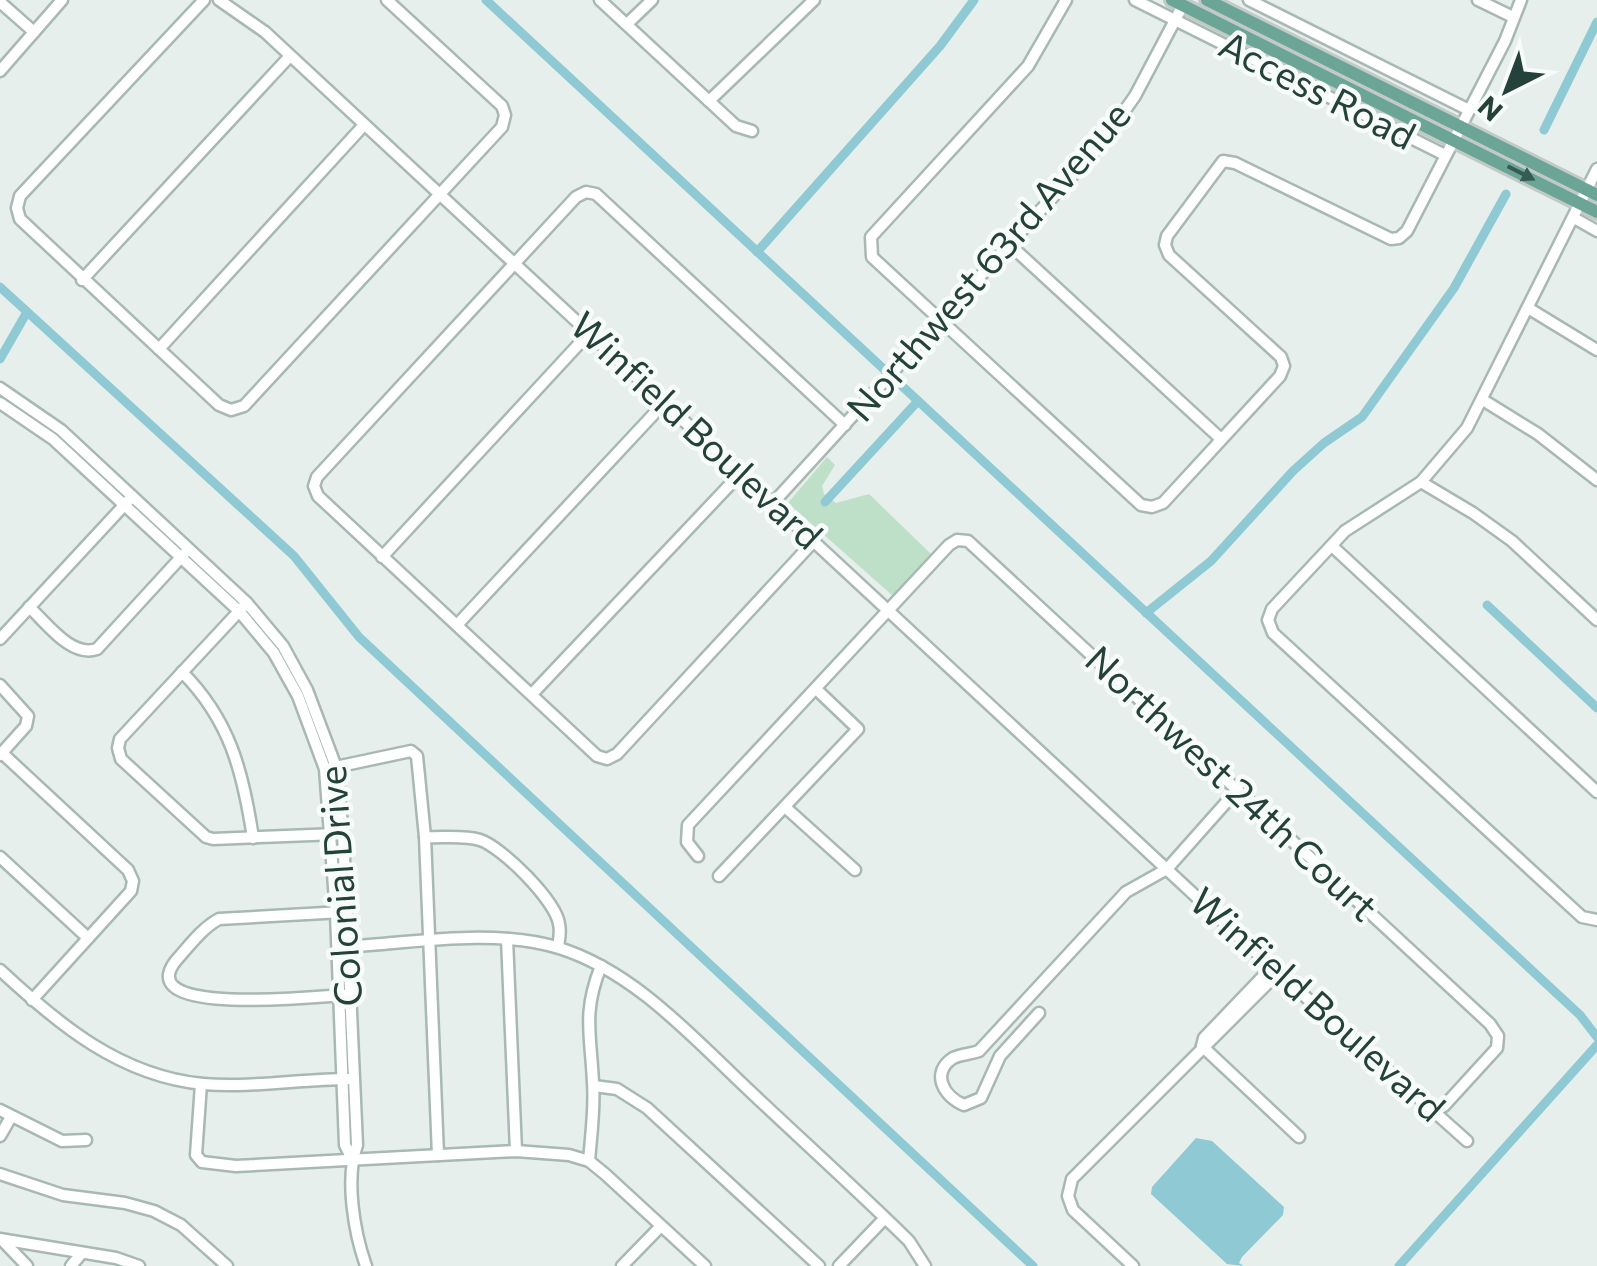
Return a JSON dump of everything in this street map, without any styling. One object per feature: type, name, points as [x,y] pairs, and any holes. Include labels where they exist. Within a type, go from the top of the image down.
[{"type":"main road","points":[[1178,3],[1210,1],[1457,132]]},
{"type":"main road","points":[[1178,3],[1588,196],[1597,212]]},
{"type":"street","points":[[0,70],[62,0]]},
{"type":"street","points":[[204,0],[20,196],[17,208],[20,219],[82,280],[231,410],[244,406],[502,127],[502,106],[387,0]]},
{"type":"street","name":"Winfield Boulevard","points":[[218,0],[265,32],[1275,970],[1467,1141]]},
{"type":"street","points":[[600,0],[736,126],[752,132]]},
{"type":"street","points":[[626,24],[652,0]]},
{"type":"street","points":[[709,101],[814,0]]},
{"type":"street","points":[[1066,0],[1028,66],[871,238],[870,248],[872,257],[1141,505],[1152,507],[1163,502],[1280,376],[1284,366],[1281,357],[1169,254],[1166,236],[1223,161],[1391,239],[1399,238],[1505,41],[1522,0]]},
{"type":"street","name":"Access Road","points":[[1134,0],[1445,155]]},
{"type":"street","points":[[1249,0],[1468,110]]},
{"type":"street","points":[[1478,0],[1513,17]]},
{"type":"street","points":[[0,2],[34,32]]},
{"type":"street","name":"Northwest 63rd Avenue","points":[[772,503],[1117,123],[1152,66],[1175,20],[1178,3]]},
{"type":"street","points":[[82,280],[290,56]]},
{"type":"street","points":[[158,349],[364,125]]},
{"type":"street","points":[[1596,173],[1588,196],[1483,400],[1448,454],[1420,482],[1361,518],[1272,609],[1268,620],[1273,633],[1567,904],[1582,917],[1596,921]]},
{"type":"street","points":[[814,541],[617,754],[607,759],[596,756],[382,557],[318,496],[314,486],[317,477],[576,197],[586,192],[596,194],[845,425]]},
{"type":"street","points":[[1574,218],[1597,231]]},
{"type":"street","points":[[1009,244],[1221,440]]},
{"type":"street","points":[[1528,308],[1597,350]]},
{"type":"street","points":[[382,557],[590,332]]},
{"type":"street","name":"Colonial Drive","points":[[0,388],[61,430],[129,500]]},
{"type":"street","points":[[1483,400],[1538,434],[1597,480]]},
{"type":"street","points":[[457,625],[664,402]]},
{"type":"street","name":"Colonial Drive","points":[[0,403],[54,439],[186,552],[283,646],[307,690],[331,768],[349,1078],[357,1145],[352,1159],[354,1200],[360,1250],[366,1266]]},
{"type":"street","points":[[532,694],[740,474]]},
{"type":"street","points":[[1420,482],[1512,542],[1597,620]]},
{"type":"street","points":[[0,639],[129,500]]},
{"type":"street","name":"Northwest 24th Court","points":[[889,610],[949,545],[958,540],[968,541],[1490,1024],[1498,1036],[1496,1048],[1444,1106],[1434,1110]]},
{"type":"street","points":[[1332,546],[1597,792]]},
{"type":"street","points":[[29,607],[77,650],[88,652],[98,648],[186,552]]},
{"type":"street","points":[[243,607],[120,739],[121,759],[206,837],[337,834]]},
{"type":"street","points":[[698,856],[687,842],[688,826],[889,610]]},
{"type":"street","points":[[182,672],[220,720],[244,778],[253,838]]},
{"type":"street","points":[[0,685],[28,716],[26,726],[1,754],[128,870],[133,881],[130,890],[32,1000]]},
{"type":"street","points":[[719,876],[858,728],[816,689]]},
{"type":"street","points":[[331,768],[411,750],[417,756],[425,837],[438,1156]]},
{"type":"street","points":[[1167,869],[1238,790]]},
{"type":"street","points":[[785,807],[854,870]]},
{"type":"street","points":[[425,837],[481,840],[494,849],[552,905],[560,924],[558,947]]},
{"type":"street","points":[[0,857],[88,938]]},
{"type":"street","name":"Winfield Boulevard","points":[[1039,1012],[1000,1056],[982,1098],[964,1105],[949,1096],[940,1076],[951,1060],[979,1051],[1126,892],[1167,869]]},
{"type":"street","points":[[342,912],[219,918],[169,966],[168,978],[172,987],[181,992],[210,998],[255,1000],[344,995]]},
{"type":"street","points":[[506,939],[516,1151]]},
{"type":"street","points":[[343,947],[506,939],[558,947],[601,966],[638,990],[683,1029],[909,1241],[925,1266]]},
{"type":"street","points":[[589,1162],[594,1086],[588,1019],[590,994],[601,966]]},
{"type":"street","points":[[0,970],[98,1051],[144,1069],[201,1084],[349,1078]]},
{"type":"street","points":[[1133,1266],[1073,1210],[1068,1196],[1072,1178],[1202,1046],[1211,1042],[1275,970]]},
{"type":"street","points":[[1202,1046],[1300,1137]]},
{"type":"street","points":[[201,1084],[196,1155],[202,1162],[236,1166],[516,1151],[569,1155],[589,1162],[705,1266]]},
{"type":"street","points":[[594,1086],[617,1089],[647,1108],[818,1266]]},
{"type":"street","points":[[0,1110],[62,1141],[86,1140]]},
{"type":"street","points":[[0,1136],[11,1117]]},
{"type":"street","points":[[0,1174],[63,1195],[126,1203],[154,1211],[182,1225],[228,1266]]},
{"type":"street","points":[[839,1266],[885,1218]]},
{"type":"street","points":[[622,1266],[661,1226]]},
{"type":"street","points":[[1,1240],[116,1258],[139,1266]]},
{"type":"street","points":[[1,1240],[26,1266]]},
{"type":"street","points":[[71,1266],[81,1254]]},
{"type":"green space","points":[[827,457],[835,465],[822,486],[824,494],[836,503],[869,494],[932,555],[893,596],[788,503]]},
{"type":"water","points":[[1196,1138],[1212,1141],[1284,1207],[1283,1215],[1242,1257],[1239,1263],[1244,1266],[1227,1264],[1151,1194],[1152,1187]]},
{"type":"waterway","points":[[486,0],[1580,1015],[1597,1037]]},
{"type":"waterway","points":[[757,252],[940,46],[974,0]]},
{"type":"waterway","points":[[1544,130],[1597,22]]},
{"type":"waterway","points":[[1146,613],[1211,561],[1293,471],[1362,417],[1454,288],[1506,194]]},
{"type":"waterway","points":[[0,287],[294,556],[359,637],[1033,1266]]},
{"type":"waterway","points":[[0,359],[27,312]]},
{"type":"waterway","points":[[825,502],[918,401]]},
{"type":"waterway","points":[[1487,605],[1597,708]]},
{"type":"waterway","points":[[1399,1266],[1597,1045]]}]
